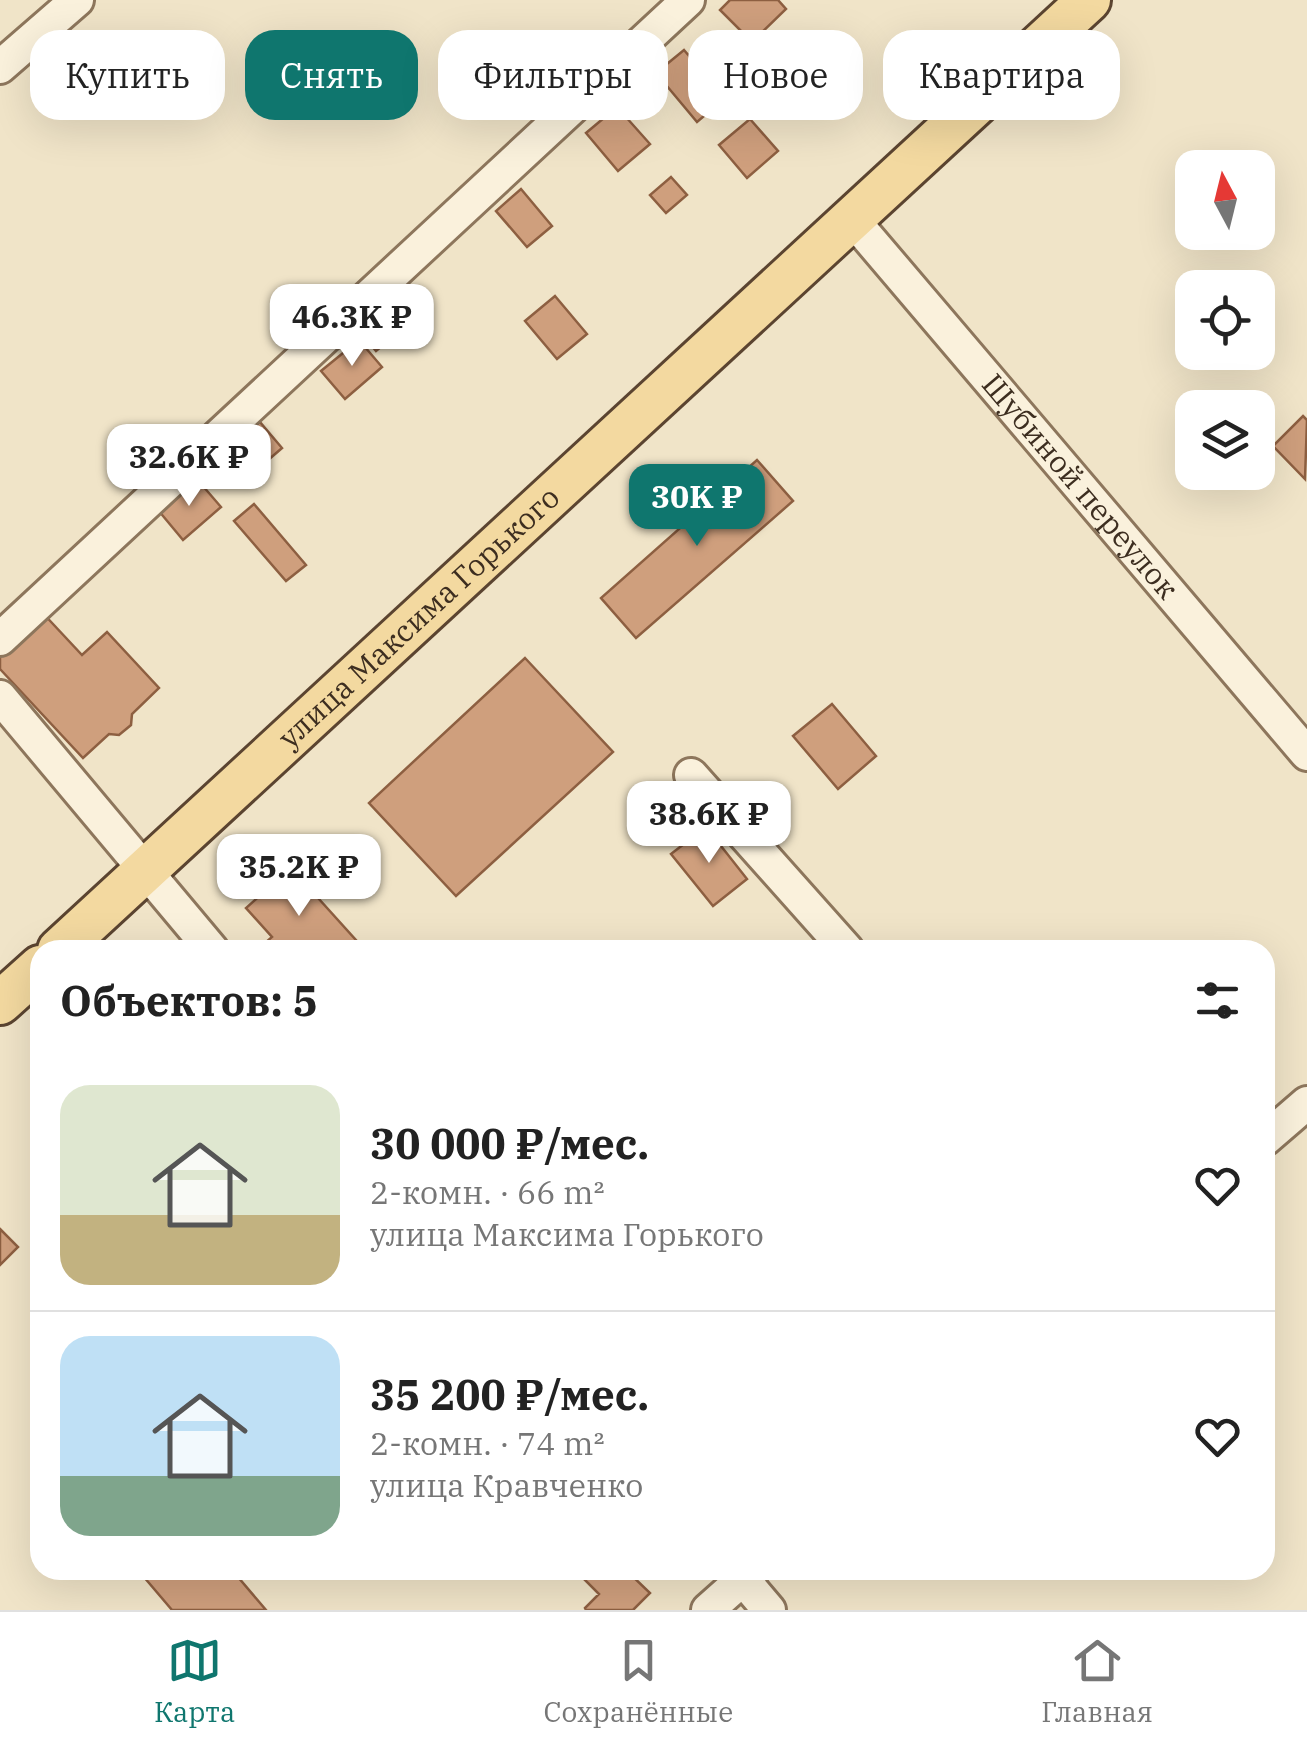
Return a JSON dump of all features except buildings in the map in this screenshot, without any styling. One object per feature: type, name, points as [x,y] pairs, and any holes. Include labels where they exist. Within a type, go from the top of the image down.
[{"type":"main road","name":"улица Максима Горького","points":[[70,940],[1089,0]]},
{"type":"main road","points":[[0,1003],[30,976]]},
{"type":"street","points":[[0,66],[76,0]]},
{"type":"street","points":[[0,639],[688,0]]},
{"type":"street","name":"Шубиной переулок","points":[[853,220],[1307,754]]},
{"type":"street","points":[[0,698],[203,940]]},
{"type":"street","points":[[691,775],[838,940]]},
{"type":"street","points":[[1275,1130],[1307,1103]]},
{"type":"street","points":[[708,1610],[736,1580]]},
{"type":"street","points":[[748,1580],[769,1610]]}]
